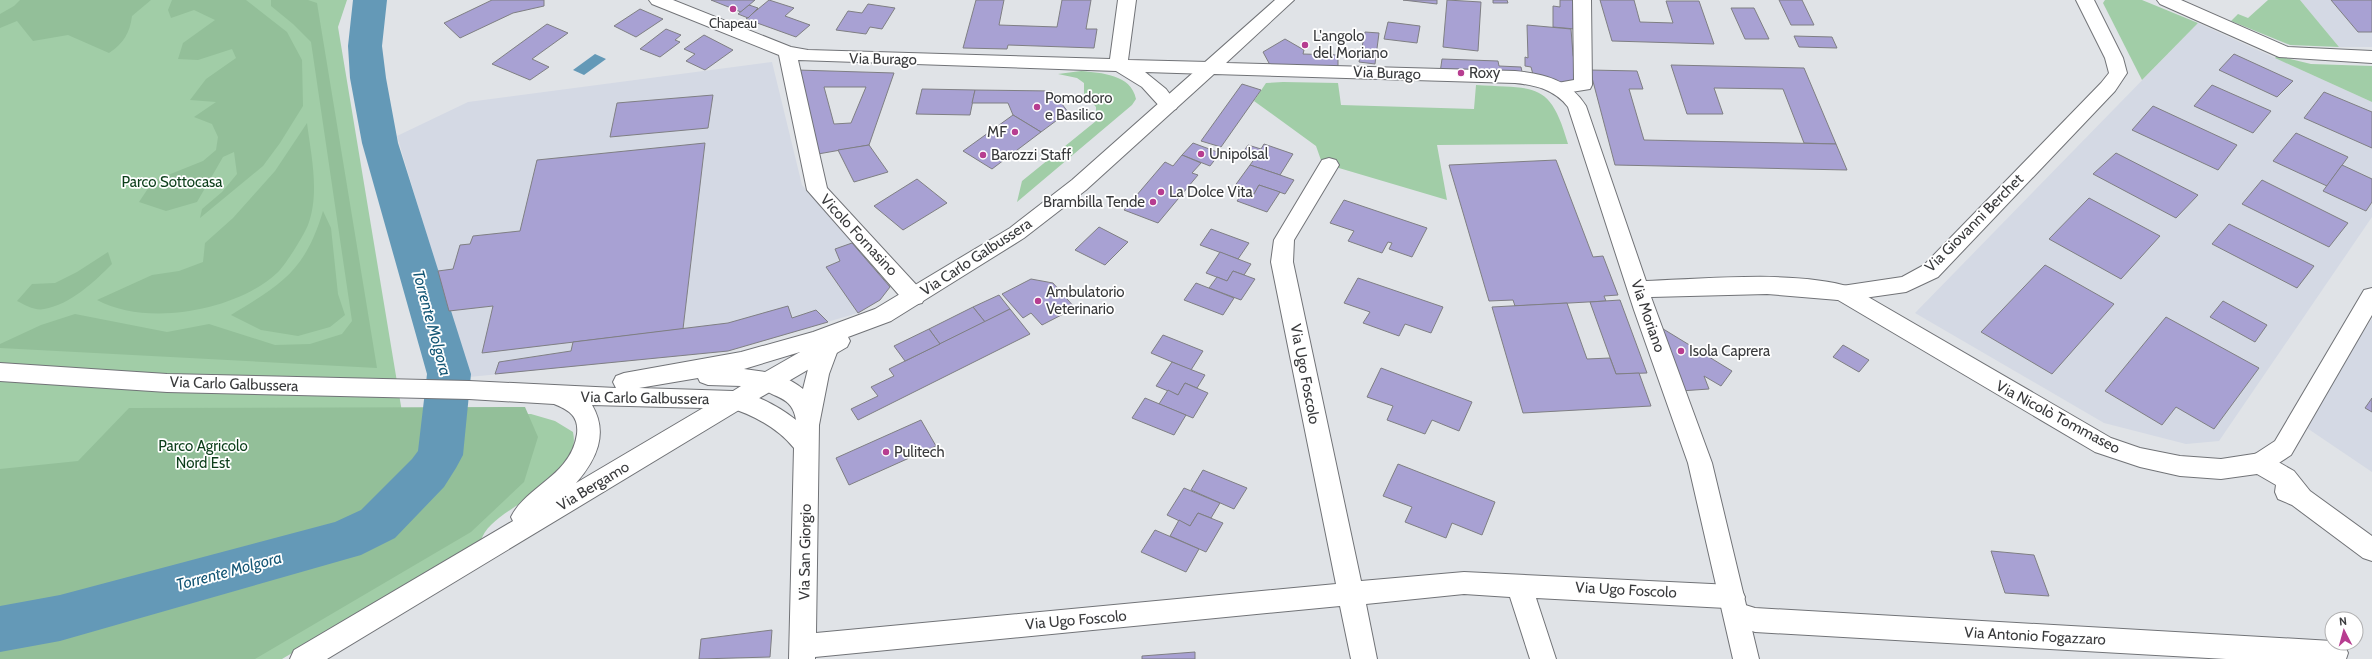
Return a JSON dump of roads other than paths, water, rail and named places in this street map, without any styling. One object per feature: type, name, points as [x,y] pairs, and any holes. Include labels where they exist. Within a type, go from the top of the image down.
[{"type":"street","name":"Via Burago","points":[[658,0],[787,52],[857,59],[1515,77],[1537,80],[1559,88]]},
{"type":"street","points":[[1118,66],[1127,0]]},
{"type":"street","name":"Via Carlo Galbussera","points":[[624,382],[742,361],[817,339],[883,315],[1017,233],[1079,185],[1284,0]]},
{"type":"street","points":[[1559,88],[1578,87],[1583,85],[1582,0]]},
{"type":"street","name":"Via Giovanni Berchet","points":[[1843,293],[1906,284],[1931,271],[2108,87],[2118,73],[2114,58],[2084,0]]},
{"type":"street","points":[[2166,0],[2285,53],[2372,57]]},
{"type":"street","name":"Vicolo Fornasino","points":[[787,52],[817,190],[914,297]]},
{"type":"street","name":"Via Burago","points":[[1118,66],[1149,82],[1162,94],[1169,105]]},
{"type":"street","name":"Via Moriano","points":[[1559,88],[1570,96],[1577,106],[1639,294],[1700,463],[1746,659]]},
{"type":"street","name":"Via Ugo Foscolo","points":[[1329,165],[1284,240],[1282,262],[1364,659]]},
{"type":"street","points":[[1639,294],[1843,293]]},
{"type":"street","name":"Via Nicolò Tommaseo","points":[[1843,293],[2103,445],[2146,459],[2176,465],[2219,468],[2256,464],[2283,448],[2372,296]]},
{"type":"street","name":"Via Bergamo","points":[[303,659],[736,400],[883,315]]},
{"type":"street","name":"Via San Giorgio","points":[[802,652],[806,446],[817,373],[821,360],[828,347]]},
{"type":"street","name":"Via Carlo Galbussera","points":[[0,372],[167,383],[469,390],[553,395],[736,400]]},
{"type":"street","name":"Via Carlo Galbussera","points":[[469,390],[732,376],[769,382]]},
{"type":"street","name":"Via San Giorgio","points":[[769,382],[783,387],[798,396],[805,406],[809,422]]},
{"type":"street","name":"Via Carlo Galbussera","points":[[487,549],[570,474],[585,448],[590,426],[586,410],[573,401],[553,395]]},
{"type":"street","points":[[736,400],[772,415],[791,428],[806,446]]},
{"type":"street","points":[[2256,464],[2274,486],[2301,498],[2372,550]]},
{"type":"street","name":"Via Ugo Foscolo","points":[[802,652],[1464,583],[1519,585],[1734,606]]},
{"type":"street","points":[[1519,585],[1542,659]]},
{"type":"street","name":"Via Antonio Fogazzaro","points":[[1734,606],[1755,620],[2335,653]]},
{"type":"water","points":[[595,54],[606,59],[584,75],[573,70]]},
{"type":"waterway","name":"Torrente Molgora","points":[[0,629],[60,618],[344,540],[378,524],[428,473],[440,455],[449,374],[380,143],[368,78],[365,46],[370,0]]},
{"type":"place","name":"Chapeau","points":[[733,9]]},
{"type":"place","name":"L'angolo del Moriano","points":[[1305,45]]},
{"type":"place","name":"Roxy","points":[[1461,73]]},
{"type":"place","name":"Pomodoro e Basilico","points":[[1037,107]]},
{"type":"place","name":"MF","points":[[1015,132]]},
{"type":"place","name":"Unipolsal","points":[[1201,154]]},
{"type":"place","name":"Barozzi Staff","points":[[983,155]]},
{"type":"place","name":"La Dolce Vita","points":[[1161,192]]},
{"type":"place","name":"Brambilla Tende","points":[[1153,202]]},
{"type":"place","name":"Ambulatorio Veterinario","points":[[1038,301]]},
{"type":"place","name":"Isola Caprera","points":[[1681,351]]},
{"type":"place","name":"Pulitech","points":[[886,452]]},
{"type":"park label","name":"Parco Sottocasa","points":[[172,182]]},
{"type":"park label","name":"Parco Agricolo Nord Est","points":[[203,454]]}]
